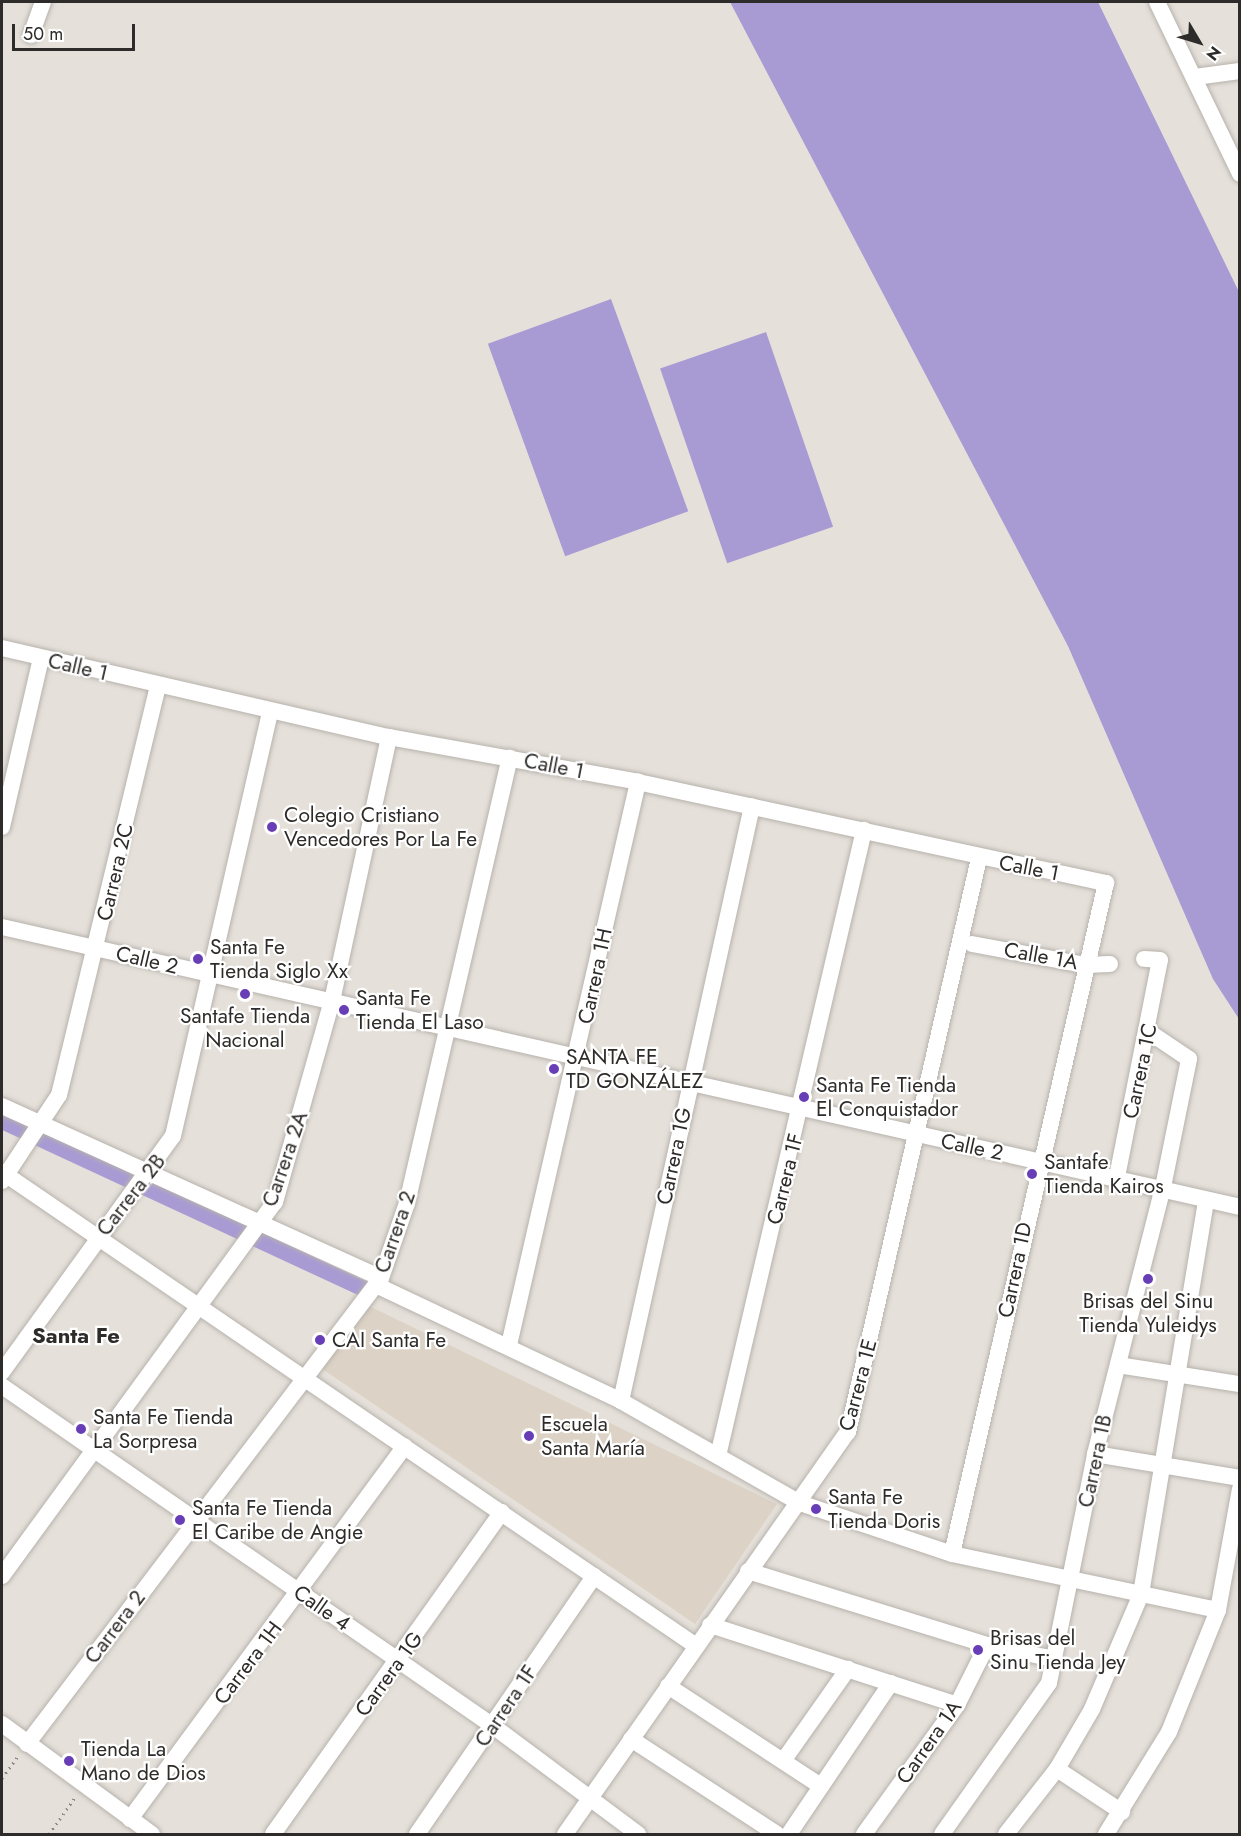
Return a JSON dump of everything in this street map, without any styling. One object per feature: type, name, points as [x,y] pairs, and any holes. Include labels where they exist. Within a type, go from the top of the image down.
[{"type":"street","points":[[31,35],[43,2]]},
{"type":"street","points":[[1157,2],[1195,77],[1239,174]]},
{"type":"street","points":[[1195,77],[1239,71]]},
{"type":"street","name":"Calle 1","points":[[2,648],[158,686],[389,737],[638,782],[864,830],[979,858],[1106,883]]},
{"type":"street","points":[[2,828],[41,658]]},
{"type":"street","name":"Carrera 2C","points":[[3,1176],[41,1128],[59,1095],[98,949],[158,686]]},
{"type":"street","name":"Carrera 2B","points":[[2,1372],[97,1238],[150,1173],[173,1136],[270,711]]},
{"type":"street","name":"Carrera 2A","points":[[2,1576],[91,1448],[196,1306],[261,1223],[289,1161],[332,1001],[389,737]]},
{"type":"street","name":"Carrera 2","points":[[27,1744],[375,1286],[406,1203],[450,1030],[510,758]]},
{"type":"street","name":"Carrera 1H","points":[[509,1345],[638,782]]},
{"type":"street","name":"Carrera 1G","points":[[621,1401],[752,806]]},
{"type":"street","name":"Carrera 1F","points":[[718,1456],[802,1107],[864,830]]},
{"type":"street","name":"Carrera 1E","points":[[565,1834],[848,1432],[919,1136],[979,858]]},
{"type":"street","name":"Carrera 1D","points":[[952,1554],[1039,1161],[1084,965],[1106,883]]},
{"type":"street","name":"Calle 2","points":[[2,927],[332,1001],[450,1030],[802,1107],[919,1136],[1039,1161],[1206,1203],[1239,1207]]},
{"type":"street","name":"Calle 1A","points":[[972,944],[1084,965],[1110,964]]},
{"type":"street","name":"Carrera 1C","points":[[1116,1182],[1149,1032],[1152,959]]},
{"type":"street","name":"Carrera 1B","points":[[942,1834],[1040,1702],[1054,1659],[1072,1579],[1095,1454],[1162,1192],[1189,1059],[1149,1032]]},
{"type":"street","points":[[2,1106],[41,1128],[150,1173],[261,1223],[375,1286],[509,1345],[621,1401],[800,1503],[952,1554],[1218,1610]]},
{"type":"street","points":[[3,1176],[306,1378],[696,1646]]},
{"type":"street","points":[[1006,1834],[1057,1768],[1104,1684],[1141,1594],[1165,1466],[1206,1203]]},
{"type":"street","points":[[1118,1365],[1178,1378],[1239,1384]]},
{"type":"street","name":"Calle 4","points":[[2,1386],[493,1726],[589,1800],[638,1834]]},
{"type":"street","name":"Carrera 1H","points":[[130,1819],[301,1593],[405,1446]]},
{"type":"street","points":[[1095,1454],[1239,1478]]},
{"type":"street","points":[[1106,1834],[1122,1812],[1169,1732],[1218,1610],[1239,1489]]},
{"type":"street","name":"Carrera 1G","points":[[273,1834],[399,1661],[502,1512]]},
{"type":"street","points":[[748,1571],[987,1645],[1054,1659]]},
{"type":"street","name":"Carrera 1F","points":[[417,1834],[594,1576]]},
{"type":"street","points":[[710,1625],[957,1704]]},
{"type":"street","name":"Carrera 1A","points":[[864,1834],[957,1704],[987,1645]]},
{"type":"street","points":[[783,1761],[848,1669]]},
{"type":"street","points":[[789,1834],[891,1683]]},
{"type":"street","points":[[668,1686],[821,1786]]},
{"type":"street","points":[[2,1724],[152,1834]]},
{"type":"street","points":[[631,1739],[777,1834]]},
{"type":"street","points":[[1057,1768],[1122,1812]]},
{"type":"path","points":[[2,1778],[27,1744]]},
{"type":"path","points":[[49,1834],[84,1785]]},
{"type":"shaded area","points":[[730,2],[1098,2],[1239,292],[1239,1019],[1213,979],[1068,646]]},
{"type":"shaded area","points":[[611,299],[688,511],[565,556],[488,344]]},
{"type":"shaded area","points":[[766,332],[833,527],[727,563],[660,368]]},
{"type":"shaded area","name":"Escuela Santa María","points":[[365,1304],[777,1504],[695,1624],[321,1368]]},
{"type":"waterway","points":[[2,1121],[366,1290]]},
{"type":"place","name":"Colegio Cristiano Vencedores Por La Fe","points":[[272,827]]},
{"type":"place","name":"Santa Fe Tienda Siglo Xx","points":[[198,959]]},
{"type":"place","name":"Santafe Tienda Nacional","points":[[245,994]]},
{"type":"place","name":"Santa Fe Tienda El Laso","points":[[344,1010]]},
{"type":"place","name":"SANTA FE TD GONZÁLEZ","points":[[554,1069]]},
{"type":"place","name":"Santa Fe Tienda El Conquistador","points":[[804,1097]]},
{"type":"place","name":"Santafe Tienda Kairos","points":[[1032,1174]]},
{"type":"place","name":"Brisas del Sinu Tienda Yuleidys","points":[[1148,1279]]},
{"type":"place","name":"CAI Santa Fe","points":[[320,1340]]},
{"type":"place","name":"Santa Fe Tienda La Sorpresa","points":[[81,1429]]},
{"type":"place","name":"Escuela Santa María","points":[[529,1436]]},
{"type":"place","name":"Santa Fe Tienda Doris","points":[[816,1509]]},
{"type":"place","name":"Santa Fe Tienda El Caribe de Angie","points":[[180,1520]]},
{"type":"place","name":"Brisas del Sinu Tienda Jey","points":[[978,1650]]},
{"type":"place","name":"Tienda La Mano de Dios","points":[[69,1761]]},
{"type":"district","name":"Santa Fe","points":[[76,1336]]}]
